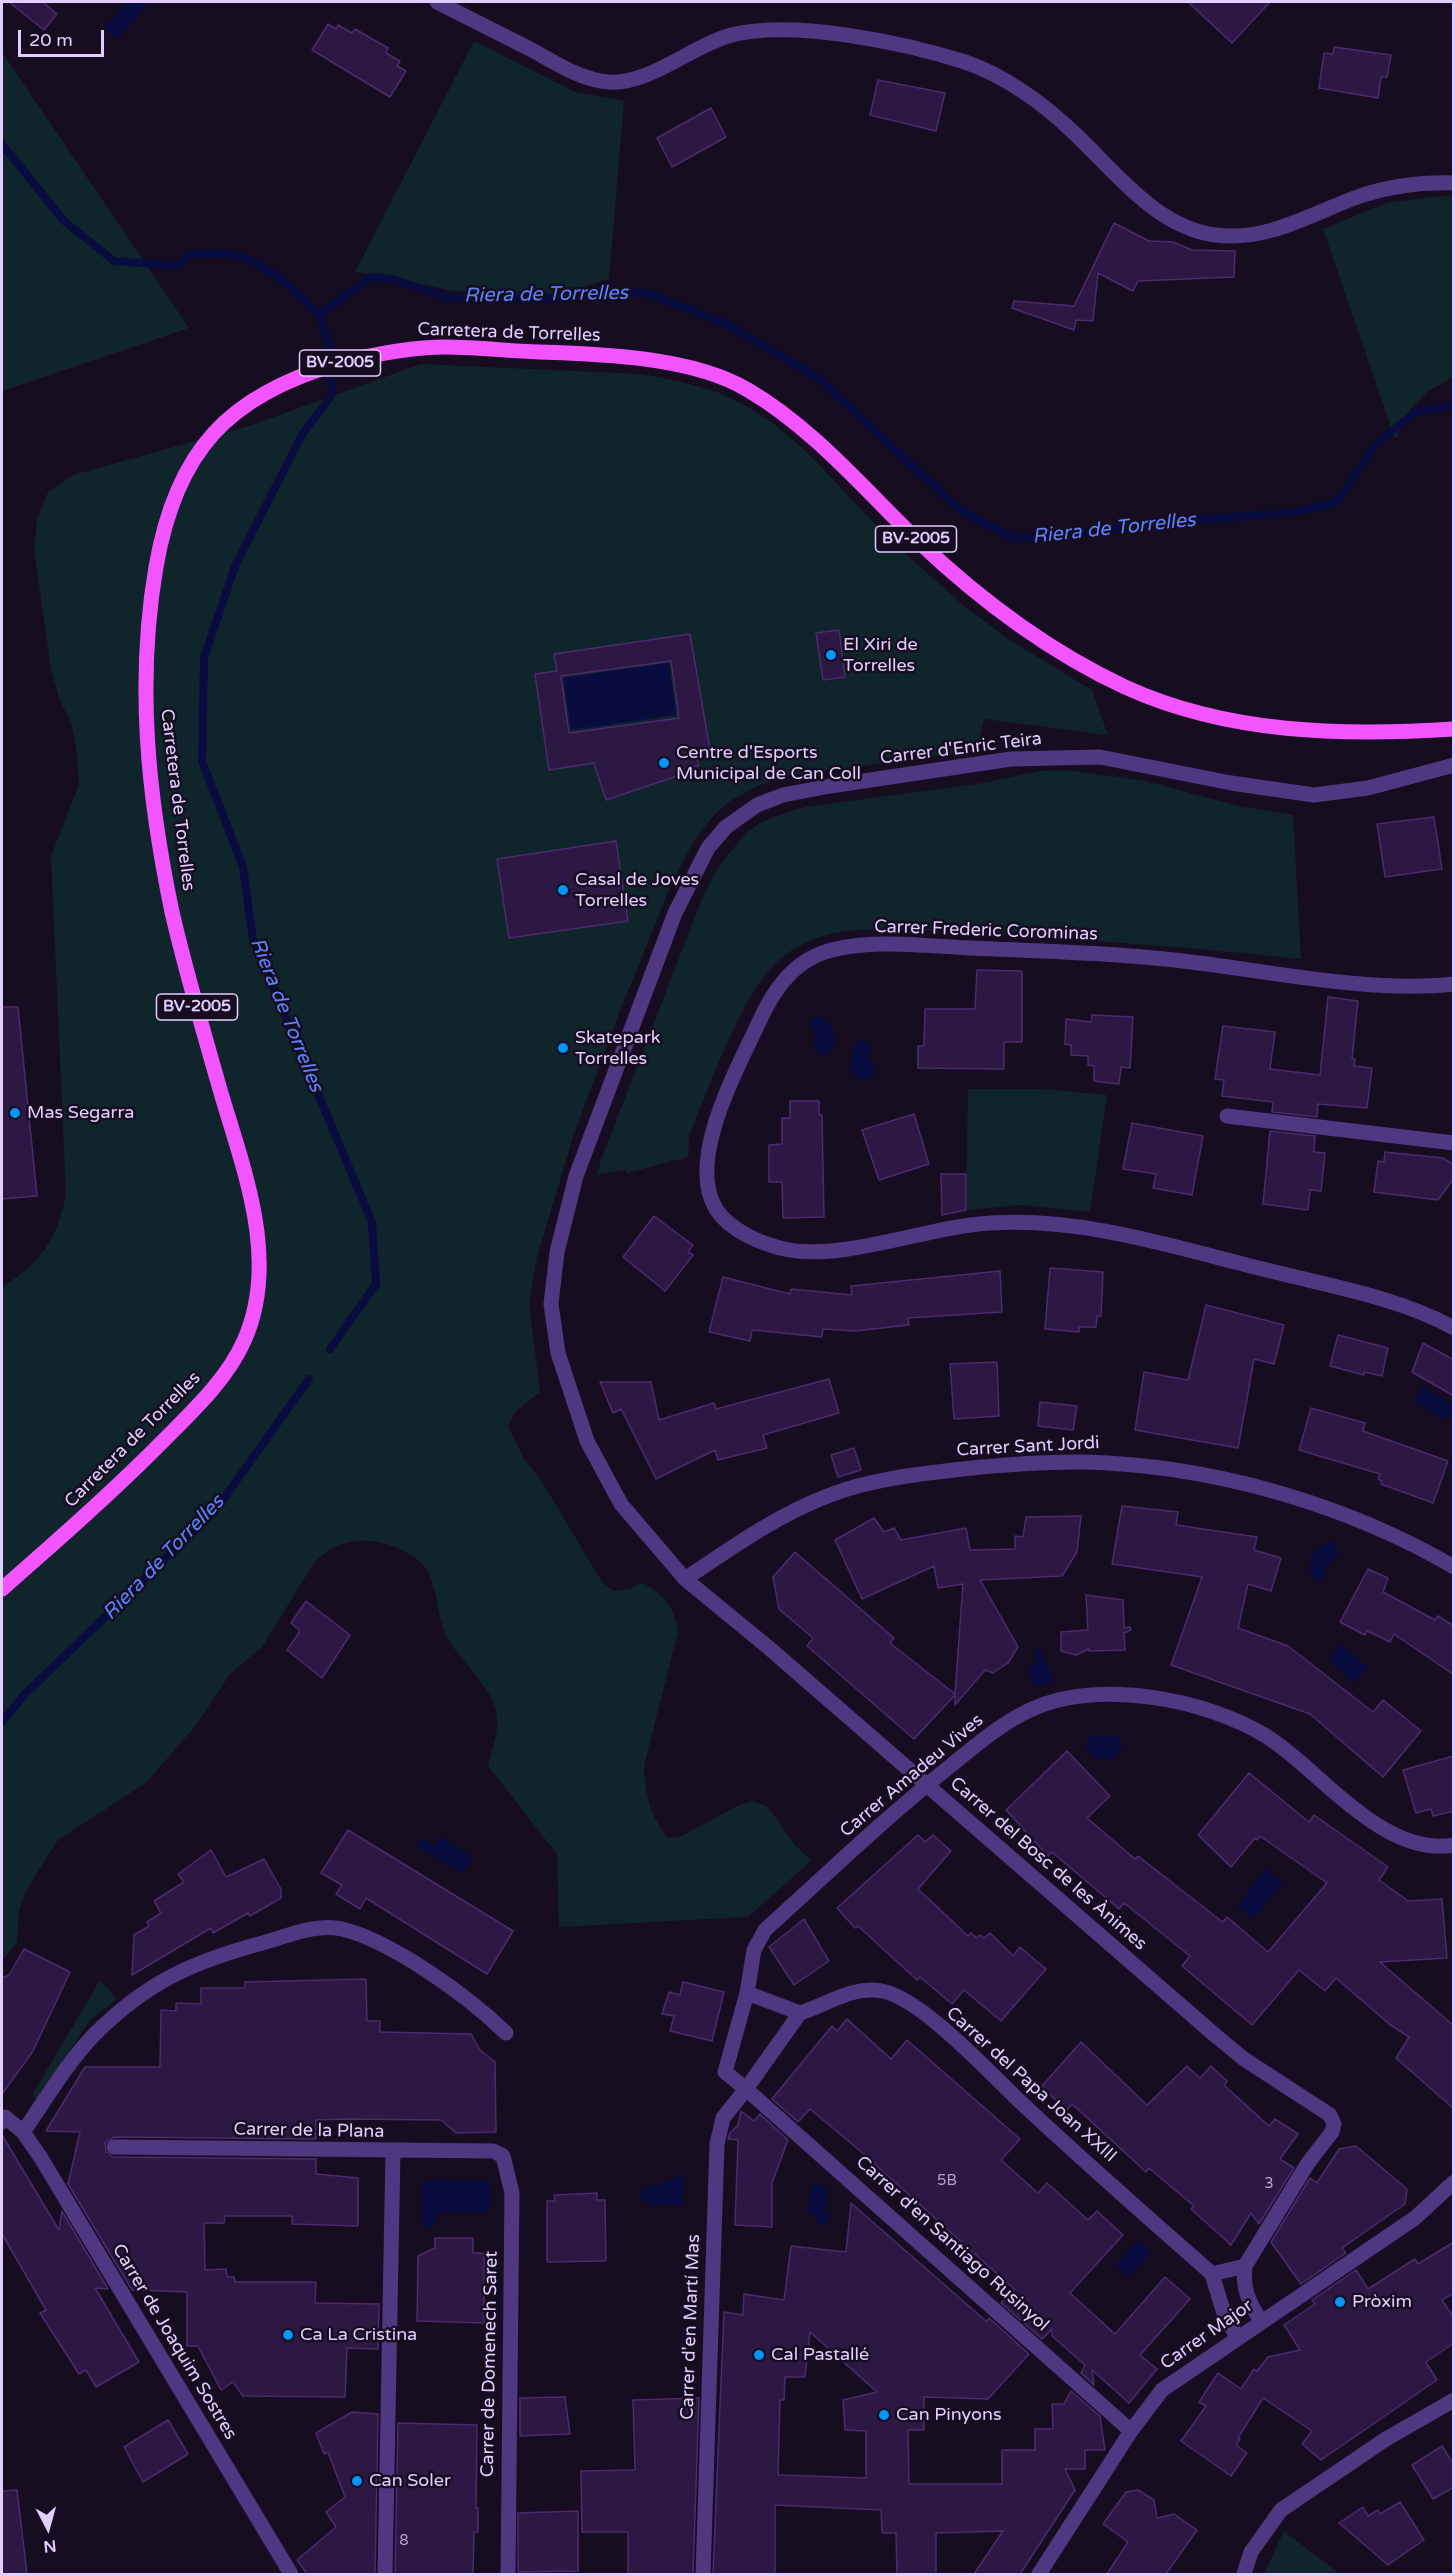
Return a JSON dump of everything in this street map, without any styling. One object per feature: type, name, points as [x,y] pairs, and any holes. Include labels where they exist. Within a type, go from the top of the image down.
[{"type":"main road","name":"Carretera de Torrelles","points":[[2,1588],[87,1515],[191,1412],[220,1381],[242,1347],[251,1322],[260,1264],[251,1194],[185,967],[172,910],[148,761],[144,671],[146,632],[158,559],[184,477],[208,440],[240,406],[294,377],[387,352],[445,347],[626,357],[661,362],[740,384],[800,426],[923,546],[991,605],[1060,652],[1122,685],[1165,703],[1282,729],[1328,733],[1454,729]]},
{"type":"street","points":[[437,2],[577,74],[605,82],[623,83],[643,76],[728,36],[772,29],[817,32],[898,45],[968,63],[997,76],[1056,117],[1156,210],[1195,231],[1217,236],[1273,232],[1360,196],[1388,188],[1427,183],[1454,183]]},
{"type":"street","name":"Carrer d'Enric Teira","points":[[685,1580],[621,1504],[587,1441],[558,1353],[551,1304],[557,1252],[573,1186],[587,1145],[675,913],[708,848],[726,827],[757,805],[783,795],[1011,759],[1100,757],[1232,783],[1314,795],[1368,788],[1454,765]]},
{"type":"street","name":"Carrer Frederic Corominas","points":[[1454,984],[1399,987],[1147,958],[967,948],[861,946],[826,951],[800,964],[777,989],[756,1029],[716,1120],[706,1160],[707,1179],[716,1209],[744,1235],[788,1250],[830,1251],[990,1223],[1038,1223],[1092,1229],[1339,1288],[1432,1316],[1454,1328]]},
{"type":"street","points":[[1227,1116],[1454,1143]]},
{"type":"street","name":"Carrer Sant Jordi","points":[[685,1580],[754,1532],[831,1494],[931,1473],[1063,1462],[1108,1463],[1156,1468],[1231,1482],[1310,1502],[1375,1528],[1454,1567]]},
{"type":"street","name":"Carrer del Bosc de les Ànimes","points":[[685,1580],[769,1648],[1216,2036],[1244,2059],[1330,2115],[1334,2124],[1245,2266]]},
{"type":"street","name":"Carrer Amadeu Vives","points":[[746,2089],[725,2072],[747,1993],[754,1950],[765,1930],[927,1784],[993,1732],[1031,1710],[1071,1698],[1109,1694],[1160,1697],[1216,1714],[1265,1736],[1359,1813],[1386,1830],[1414,1842],[1454,1845]]},
{"type":"street","points":[[2,2122],[5,2116],[23,2132],[92,2038],[127,2005],[161,1981],[213,1956],[315,1928],[341,1929],[393,1950],[471,2003],[506,2033]]},
{"type":"street","name":"Carrer del Papa Joan XXIII","points":[[800,2013],[864,1990],[882,1991],[900,1997],[960,2044],[1029,2110],[1212,2274]]},
{"type":"street","points":[[747,1993],[800,2013]]},
{"type":"street","name":"Carrer d'en Martí Mas","points":[[703,2574],[717,2144],[723,2118],[731,2105],[746,2089],[800,2013]]},
{"type":"street","name":"Carrer d'en Santiago Rusinyol","points":[[746,2089],[1131,2431]]},
{"type":"street","name":"Carrer de Joaquim Sostres","points":[[23,2132],[291,2574]]},
{"type":"street","name":"Carrer de la Plana","points":[[114,2147],[493,2151],[503,2156]]},
{"type":"street","points":[[385,2574],[393,2151]]},
{"type":"street","name":"Carrer de Domenech Saret","points":[[503,2156],[512,2193],[507,2574]]},
{"type":"street","name":"Carrer Major","points":[[1039,2574],[1131,2431],[1155,2398],[1170,2383],[1415,2218],[1454,2182]]},
{"type":"street","points":[[1238,2338],[1225,2317],[1212,2274],[1245,2266],[1244,2280],[1249,2302],[1260,2321]]},
{"type":"street","points":[[1244,2574],[1251,2552],[1281,2510],[1386,2439],[1454,2400]]},
{"type":"shaded area","points":[[127,2],[142,2],[147,6],[117,40],[104,28]]},
{"type":"shaded area","points":[[474,41],[575,92],[624,101],[609,279],[574,289],[511,296],[452,290],[355,272]]},
{"type":"shaded area","points":[[2,52],[189,328],[2,391]]},
{"type":"shaded area","points":[[1440,196],[1453,197],[1453,377],[1427,392],[1411,408],[1395,439],[1323,229],[1387,203]]},
{"type":"shaded area","points":[[421,364],[640,374],[678,381],[717,392],[748,407],[775,425],[806,451],[890,540],[963,605],[1008,639],[1092,690],[1108,735],[984,719],[980,735],[983,750],[791,775],[755,787],[730,801],[712,817],[695,839],[671,885],[618,1016],[573,1137],[537,1257],[529,1304],[540,1392],[515,1412],[508,1426],[523,1457],[544,1485],[602,1582],[614,1591],[629,1589],[643,1583],[663,1597],[674,1615],[678,1632],[644,1766],[647,1795],[653,1813],[668,1838],[682,1836],[739,1805],[752,1801],[767,1806],[796,1846],[811,1861],[748,1917],[559,1927],[557,1854],[488,1766],[497,1729],[494,1705],[483,1684],[446,1635],[427,1570],[414,1557],[390,1545],[355,1541],[334,1548],[314,1563],[262,1647],[230,1674],[197,1724],[146,1783],[58,1840],[26,1890],[19,1911],[17,1943],[2,1960],[2,1287],[27,1269],[45,1248],[58,1225],[66,1195],[51,856],[79,785],[77,754],[71,723],[59,698],[51,668],[34,549],[37,520],[48,492],[73,475],[249,426]]},
{"type":"shaded area","points":[[669,663],[676,715],[571,730],[563,678]]},
{"type":"shaded area","points":[[1066,770],[1145,781],[1239,806],[1293,815],[1301,959],[1106,942],[915,930],[858,930],[824,936],[800,946],[779,960],[765,975],[752,995],[728,1042],[689,1136],[688,1157],[627,1173],[625,1170],[597,1175],[703,896],[719,866],[746,833],[764,821],[805,807],[983,783],[1040,771]]},
{"type":"shaded area","points":[[819,1016],[829,1024],[834,1035],[834,1046],[826,1055],[816,1053],[813,1044],[815,1033],[810,1026],[811,1018]]},
{"type":"shaded area","points":[[863,1040],[870,1046],[869,1057],[876,1070],[875,1076],[866,1081],[857,1079],[850,1071],[852,1052],[858,1041]]},
{"type":"shaded area","points":[[968,1089],[1042,1089],[1107,1095],[1090,1212],[1021,1205],[966,1210]]},
{"type":"shaded area","points":[[1423,1386],[1452,1405],[1450,1417],[1442,1419],[1414,1401]]},
{"type":"shaded area","points":[[1328,1542],[1335,1543],[1339,1554],[1326,1567],[1322,1581],[1315,1581],[1310,1570],[1311,1558],[1317,1549]]},
{"type":"shaded area","points":[[1341,1645],[1367,1667],[1354,1683],[1328,1659]]},
{"type":"shaded area","points":[[1040,1649],[1054,1681],[1034,1687],[1027,1671],[1037,1659],[1035,1651]]},
{"type":"shaded area","points":[[1090,1735],[1118,1736],[1122,1748],[1114,1759],[1098,1760],[1085,1748]]},
{"type":"shaded area","points":[[441,1837],[473,1857],[463,1874],[416,1846],[421,1838],[436,1846]]},
{"type":"shaded area","points":[[1266,1869],[1283,1883],[1253,1919],[1237,1906]]},
{"type":"shaded area","points":[[100,1980],[117,1999],[91,2019],[37,2099],[34,2098],[34,2092]]},
{"type":"shaded area","points":[[680,2174],[683,2176],[683,2203],[680,2206],[651,2205],[640,2199],[640,2192],[643,2190],[669,2181]]},
{"type":"shaded area","points":[[425,2180],[488,2181],[491,2185],[489,2212],[438,2213],[433,2226],[425,2229],[422,2223],[422,2184]]},
{"type":"shaded area","points":[[818,2183],[828,2190],[824,2213],[830,2215],[829,2220],[822,2225],[816,2225],[817,2216],[807,2214],[813,2185]]},
{"type":"shaded area","points":[[1138,2240],[1151,2252],[1129,2277],[1116,2265]]},
{"type":"shaded area","points":[[1284,2531],[1340,2574],[1264,2574]]},
{"type":"building","points":[[9,2],[43,2],[57,14],[44,30]]},
{"type":"building","points":[[1188,2],[1270,2],[1232,43]]},
{"type":"building","points":[[328,24],[336,29],[338,25],[352,33],[355,29],[388,48],[386,53],[400,61],[397,66],[406,71],[390,97],[312,50]]},
{"type":"building","points":[[1334,47],[1391,55],[1387,77],[1381,77],[1378,98],[1319,88],[1324,53],[1333,54]]},
{"type":"building","points":[[878,80],[945,93],[936,131],[870,115]]},
{"type":"building","points":[[711,108],[726,137],[672,167],[657,138]]},
{"type":"building","points":[[1114,223],[1149,241],[1173,242],[1192,250],[1235,251],[1234,277],[1138,281],[1133,291],[1098,273],[1093,321],[1076,320],[1074,330],[1012,308],[1014,301],[1074,306]]},
{"type":"building","name":"El Xiri de Torrelles","points":[[839,630],[845,677],[823,680],[816,633]]},
{"type":"building","points":[[690,634],[711,756],[697,760],[699,765],[688,769],[686,773],[606,800],[594,763],[549,770],[535,674],[557,671],[554,654]],"holes":[[[671,661],[679,718],[569,733],[561,676]]]},
{"type":"building","points":[[1434,817],[1442,869],[1385,877],[1377,824]]},
{"type":"building","name":"Casal de Joves Torrelles","points":[[616,841],[628,921],[509,938],[497,859]]},
{"type":"building","points":[[977,970],[1022,971],[1022,1042],[1004,1042],[1004,1069],[918,1068],[918,1046],[924,1046],[925,1009],[975,1009]]},
{"type":"building","points":[[1328,997],[1358,1001],[1352,1059],[1355,1059],[1354,1066],[1372,1068],[1367,1108],[1318,1104],[1317,1117],[1272,1112],[1273,1102],[1222,1096],[1224,1080],[1215,1079],[1223,1026],[1275,1032],[1270,1069],[1320,1075]]},
{"type":"building","name":"Mas Segarra","points":[[2,1007],[18,1007],[37,1196],[2,1199]]},
{"type":"building","points":[[1092,1015],[1133,1017],[1130,1068],[1121,1067],[1119,1084],[1094,1081],[1094,1066],[1088,1065],[1088,1056],[1071,1055],[1071,1045],[1065,1044],[1066,1019],[1091,1022]]},
{"type":"building","points":[[790,1101],[819,1101],[819,1115],[822,1115],[824,1217],[783,1218],[782,1182],[769,1182],[769,1145],[782,1144],[782,1118],[790,1118]]},
{"type":"building","points":[[914,1114],[929,1164],[879,1180],[862,1130]]},
{"type":"building","points":[[1132,1123],[1203,1136],[1192,1195],[1153,1188],[1156,1174],[1123,1169]]},
{"type":"building","points":[[1270,1131],[1315,1136],[1314,1152],[1325,1153],[1321,1191],[1310,1190],[1308,1210],[1263,1204]]},
{"type":"building","points":[[1385,1152],[1443,1158],[1454,1165],[1454,1178],[1438,1200],[1374,1192],[1378,1161],[1384,1162]]},
{"type":"building","points":[[941,1174],[966,1174],[966,1210],[942,1215]]},
{"type":"building","points":[[654,1216],[693,1245],[688,1252],[693,1255],[665,1291],[623,1257]]},
{"type":"building","points":[[1050,1268],[1103,1272],[1101,1316],[1097,1316],[1096,1327],[1079,1327],[1079,1332],[1045,1329]]},
{"type":"building","points":[[1000,1271],[1002,1312],[908,1318],[909,1325],[855,1331],[823,1329],[822,1337],[752,1330],[750,1341],[709,1332],[723,1277],[790,1294],[791,1289],[852,1295],[851,1286]]},
{"type":"building","points":[[1206,1305],[1284,1325],[1274,1364],[1254,1359],[1238,1448],[1135,1430],[1144,1372],[1188,1380]]},
{"type":"building","points":[[1338,1335],[1388,1348],[1382,1376],[1364,1372],[1364,1375],[1330,1366]]},
{"type":"building","points":[[1423,1343],[1454,1360],[1454,1396],[1412,1372]]},
{"type":"building","points":[[997,1362],[999,1416],[954,1419],[950,1364]]},
{"type":"building","points":[[829,1379],[839,1413],[763,1435],[767,1448],[718,1460],[715,1450],[656,1479],[621,1409],[613,1413],[600,1382],[651,1382],[659,1420],[714,1403],[716,1409]]},
{"type":"building","points":[[1040,1402],[1077,1406],[1073,1430],[1038,1426]]},
{"type":"building","points":[[1311,1408],[1365,1423],[1363,1431],[1448,1461],[1433,1503],[1381,1484],[1382,1481],[1378,1479],[1380,1474],[1299,1450]]},
{"type":"building","points":[[854,1448],[861,1470],[838,1477],[831,1455]]},
{"type":"building","points":[[1122,1506],[1178,1512],[1176,1525],[1257,1537],[1254,1550],[1281,1558],[1271,1591],[1248,1584],[1238,1628],[1288,1646],[1373,1712],[1383,1700],[1421,1731],[1383,1777],[1310,1714],[1171,1665],[1202,1577],[1112,1564]]},
{"type":"building","points":[[1081,1516],[1077,1552],[1062,1576],[980,1580],[1018,1647],[1008,1663],[993,1673],[985,1670],[955,1705],[955,1695],[914,1739],[807,1646],[813,1638],[779,1609],[773,1577],[795,1552],[894,1638],[890,1643],[955,1694],[963,1584],[938,1588],[934,1566],[862,1599],[835,1540],[874,1518],[884,1532],[894,1528],[901,1540],[966,1528],[970,1550],[1015,1549],[1015,1536],[1023,1537],[1026,1517]]},
{"type":"building","points":[[1368,1569],[1388,1578],[1383,1592],[1435,1620],[1438,1616],[1454,1626],[1454,1675],[1394,1634],[1390,1642],[1367,1631],[1365,1635],[1340,1622]]},
{"type":"building","points":[[1086,1595],[1123,1600],[1124,1628],[1130,1627],[1131,1630],[1124,1633],[1125,1650],[1089,1651],[1089,1649],[1076,1655],[1061,1651],[1061,1632],[1088,1630]]},
{"type":"building","points":[[306,1601],[350,1635],[322,1678],[287,1650],[300,1631],[291,1623]]},
{"type":"building","points":[[1067,1751],[1110,1796],[1087,1818],[1135,1859],[1138,1856],[1223,1922],[1227,1917],[1268,1952],[1327,1883],[1260,1836],[1257,1840],[1255,1838],[1231,1867],[1198,1835],[1249,1773],[1309,1822],[1314,1815],[1388,1867],[1379,1880],[1408,1901],[1442,1899],[1447,1958],[1380,1962],[1454,2026],[1454,2109],[1396,2058],[1409,2037],[1389,2024],[1336,1978],[1325,1991],[1299,1970],[1252,2025],[1182,1966],[1190,1956],[1124,1903],[1119,1909],[1052,1852],[1048,1856],[1006,1810]]},
{"type":"building","points":[[1454,1756],[1454,1811],[1433,1816],[1431,1809],[1416,1813],[1403,1770]]},
{"type":"building","points":[[348,1830],[513,1931],[487,1974],[366,1898],[360,1909],[336,1894],[342,1885],[321,1873]]},
{"type":"building","points":[[918,1835],[925,1842],[933,1835],[951,1851],[918,1889],[968,1936],[971,1933],[977,1938],[980,1935],[984,1938],[990,1933],[1013,1956],[1020,1947],[1046,1969],[1001,2021],[964,1990],[952,2004],[920,1977],[917,1980],[858,1926],[855,1928],[837,1908]]},
{"type":"building","points":[[211,1850],[226,1877],[264,1859],[281,1889],[281,1898],[250,1916],[248,1913],[213,1933],[211,1928],[132,1975],[134,1935],[149,1926],[147,1922],[161,1913],[154,1901],[184,1882],[178,1874]]},
{"type":"building","points":[[804,1919],[829,1961],[794,1985],[769,1947]]},
{"type":"building","points":[[24,1949],[70,1972],[33,2051],[2,2094],[2,1978],[9,1975]]},
{"type":"building","points":[[366,1979],[367,2021],[380,2021],[380,2032],[471,2034],[480,2050],[495,2062],[496,2132],[456,2133],[441,2120],[345,2119],[316,2120],[316,2139],[114,2137],[105,2143],[106,2152],[113,2157],[316,2159],[316,2174],[358,2178],[358,2226],[292,2224],[292,2216],[225,2216],[224,2223],[204,2223],[205,2270],[226,2269],[227,2277],[234,2277],[235,2282],[316,2282],[315,2303],[379,2304],[378,2349],[347,2348],[345,2397],[243,2396],[233,2382],[221,2390],[198,2346],[187,2346],[187,2292],[132,2290],[68,2184],[80,2132],[46,2131],[85,2067],[160,2067],[161,2010],[176,2011],[176,2003],[201,2004],[201,1988],[245,1988],[245,1982]]},
{"type":"building","points":[[683,1982],[724,1992],[712,2041],[670,2031],[674,2016],[662,2014],[669,1992],[680,1995]]},
{"type":"building","points":[[847,2019],[891,2059],[907,2040],[1020,2139],[1001,2160],[1038,2193],[1047,2183],[1088,2220],[1097,2211],[1123,2235],[1070,2293],[1115,2334],[1165,2277],[1190,2299],[1140,2355],[1157,2369],[1129,2403],[1092,2370],[1094,2385],[1081,2373],[1085,2365],[1052,2336],[1052,2329],[1042,2339],[1001,2303],[1014,2289],[859,2150],[810,2109],[798,2122],[772,2099],[832,2026],[837,2031]]},
{"type":"building","points":[[1081,2042],[1147,2105],[1187,2066],[1200,2078],[1211,2066],[1227,2081],[1224,2085],[1269,2126],[1275,2119],[1298,2134],[1280,2159],[1294,2168],[1259,2224],[1251,2213],[1231,2245],[1191,2209],[1194,2206],[1149,2168],[1146,2172],[1072,2104],[1067,2110],[1041,2087]]},
{"type":"building","points":[[741,2111],[754,2121],[760,2114],[788,2140],[772,2183],[772,2227],[735,2225],[738,2140],[728,2139],[730,2133],[738,2125]]},
{"type":"building","points":[[2,2135],[59,2230],[62,2211],[108,2289],[95,2288],[139,2362],[96,2387],[86,2370],[79,2374],[40,2313],[46,2310],[2,2234]]},
{"type":"building","points":[[1356,2146],[1407,2189],[1405,2204],[1342,2248],[1346,2253],[1301,2284],[1271,2242],[1310,2178],[1317,2183],[1339,2149]]},
{"type":"building","points":[[597,2193],[597,2200],[605,2200],[606,2261],[547,2262],[547,2201],[555,2201],[554,2195]]},
{"type":"building","points":[[851,2203],[986,2321],[989,2318],[1029,2354],[988,2399],[924,2397],[924,2430],[908,2430],[909,2484],[1002,2484],[1002,2450],[1035,2450],[1035,2429],[1053,2429],[1052,2404],[1064,2404],[1071,2391],[1100,2416],[1105,2450],[1085,2450],[1085,2469],[1065,2469],[1075,2490],[1020,2574],[974,2574],[1003,2531],[936,2533],[936,2574],[897,2574],[896,2533],[882,2533],[881,2510],[775,2505],[775,2574],[713,2574],[724,2312],[743,2315],[744,2294],[784,2300],[791,2246],[846,2252]],"holes":[[[810,2332],[877,2392],[843,2400],[845,2430],[866,2431],[866,2478],[778,2475],[780,2400],[784,2400],[785,2377],[805,2377]]]},
{"type":"building","points":[[435,2238],[473,2238],[473,2253],[484,2253],[484,2323],[417,2321],[418,2256],[435,2248]]},
{"type":"building","points":[[1454,2242],[1454,2293],[1442,2300],[1454,2318],[1454,2343],[1426,2362],[1437,2380],[1321,2460],[1302,2444],[1312,2431],[1263,2398],[1238,2438],[1240,2439],[1236,2445],[1247,2453],[1231,2476],[1181,2441],[1206,2406],[1199,2402],[1218,2373],[1241,2389],[1254,2369],[1257,2371],[1268,2357],[1300,2350],[1284,2325],[1315,2304],[1312,2300],[1356,2270],[1368,2289],[1415,2259],[1418,2264]]},
{"type":"building","points":[[565,2397],[570,2434],[520,2436],[520,2398]]},
{"type":"building","points":[[699,2398],[693,2574],[628,2574],[628,2532],[582,2532],[581,2471],[635,2470],[633,2400]]},
{"type":"building","name":"Can Soler","points":[[352,2412],[378,2414],[375,2574],[307,2574],[297,2560],[336,2527],[326,2512],[345,2497],[328,2452],[324,2454],[316,2433]]},
{"type":"building","points":[[168,2420],[188,2454],[143,2482],[124,2447]]},
{"type":"building","points":[[398,2423],[477,2425],[478,2532],[474,2532],[473,2574],[395,2574]]},
{"type":"building","points":[[1442,2446],[1454,2465],[1454,2487],[1433,2499],[1412,2465]]},
{"type":"building","points":[[17,2490],[27,2574],[2,2574],[2,2491]]},
{"type":"building","points":[[1138,2490],[1154,2500],[1157,2518],[1174,2514],[1197,2530],[1166,2574],[1107,2574],[1128,2542],[1103,2524],[1126,2492]]},
{"type":"building","points":[[1400,2502],[1424,2540],[1388,2565],[1339,2523],[1363,2507],[1368,2516],[1378,2510],[1380,2514]]},
{"type":"building","points":[[578,2511],[578,2571],[518,2572],[518,2513]]},
{"type":"waterway","points":[[2,144],[63,220],[114,261],[178,266],[189,254],[221,253],[243,257],[279,278],[319,315]]},
{"type":"waterway","name":"Riera de Torrelles","points":[[330,1349],[376,1284],[372,1222],[253,940],[243,867],[202,761],[204,658],[235,566],[303,433],[332,395],[329,343],[319,315],[372,277],[392,279],[446,297],[469,299],[554,299],[590,292],[647,293],[726,324],[817,377],[960,510],[1013,538],[1065,536],[1145,524],[1294,512],[1337,502],[1376,444],[1416,412],[1454,405]]},
{"type":"waterway","name":"Riera de Torrelles","points":[[2,1722],[25,1694],[215,1511],[309,1379]]},
{"type":"place","name":"El Xiri de Torrelles","points":[[831,655]]},
{"type":"place","name":"Centre d'Esports Municipal de Can Coll","points":[[664,763]]},
{"type":"place","name":"Casal de Joves Torrelles","points":[[563,890]]},
{"type":"place","name":"Skatepark Torrelles","points":[[563,1048]]},
{"type":"place","name":"Mas Segarra","points":[[15,1113]]},
{"type":"place","name":"Pròxim","points":[[1340,2302]]},
{"type":"place","name":"Ca La Cristina","points":[[288,2335]]},
{"type":"place","name":"Cal Pastallé","points":[[759,2355]]},
{"type":"place","name":"Can Pinyons","points":[[884,2415]]},
{"type":"place","name":"Can Soler","points":[[357,2481]]}]
